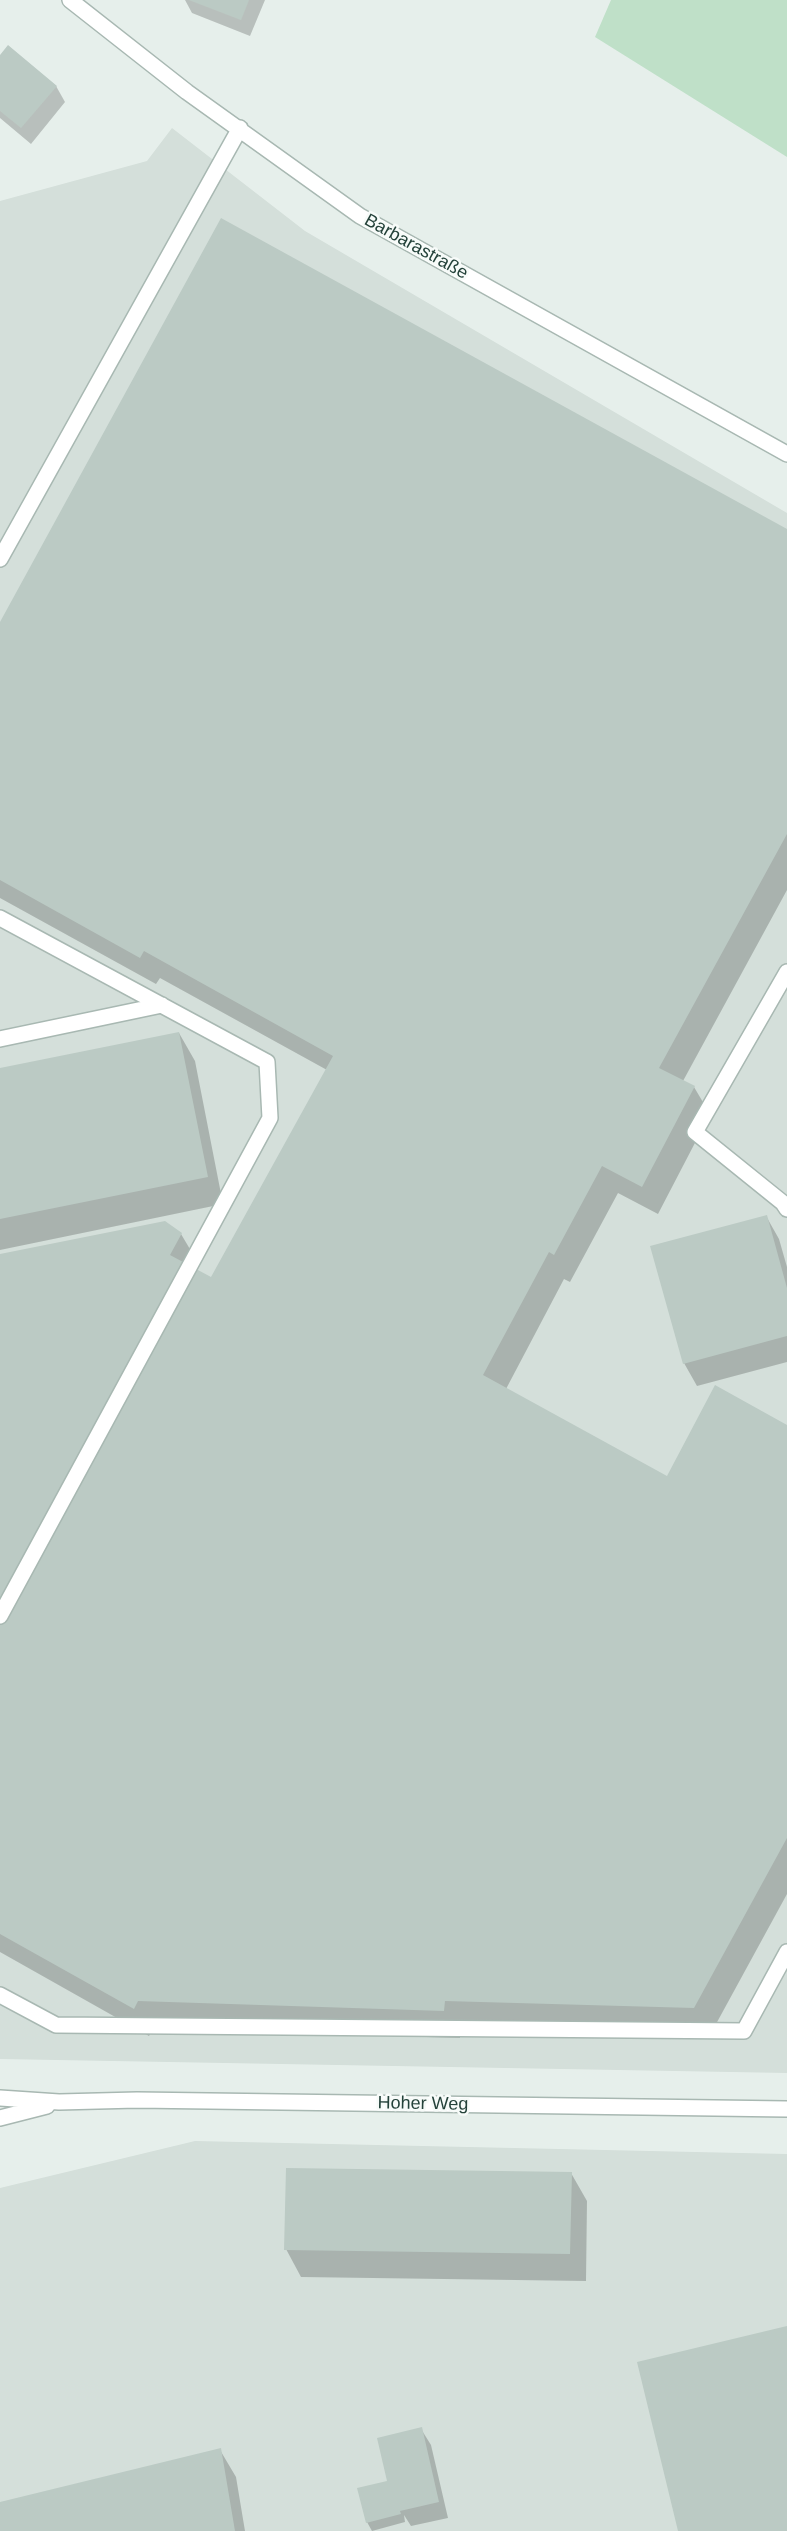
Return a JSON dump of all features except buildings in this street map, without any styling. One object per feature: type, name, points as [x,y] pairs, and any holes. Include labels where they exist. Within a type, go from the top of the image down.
[{"type":"street","name":"Barbarastraße","points":[[70,0],[187,92],[240,128],[360,216],[787,454]]},
{"type":"street","points":[[0,559],[240,128]]},
{"type":"street","points":[[0,918],[267,1062],[270,1118],[0,1616]]},
{"type":"street","points":[[787,972],[694,1132],[783,1203],[787,1209]]},
{"type":"street","points":[[0,1039],[162,1005]]},
{"type":"street","points":[[0,1994],[56,2025],[744,2031],[787,1952]]},
{"type":"street","name":"Hoher Weg","points":[[0,2098],[59,2102],[137,2100],[787,2109]]},
{"type":"street","name":"Hoher Weg","points":[[0,2118],[59,2102]]},
{"type":"shaded area","points":[[172,128],[305,231],[787,513],[787,2073],[0,2059],[0,201],[147,161]]},
{"type":"shaded area","points":[[195,2141],[787,2154],[787,2531],[0,2531],[0,2188]]},
{"type":"green space","points":[[611,0],[787,0],[787,157],[595,37]]}]
